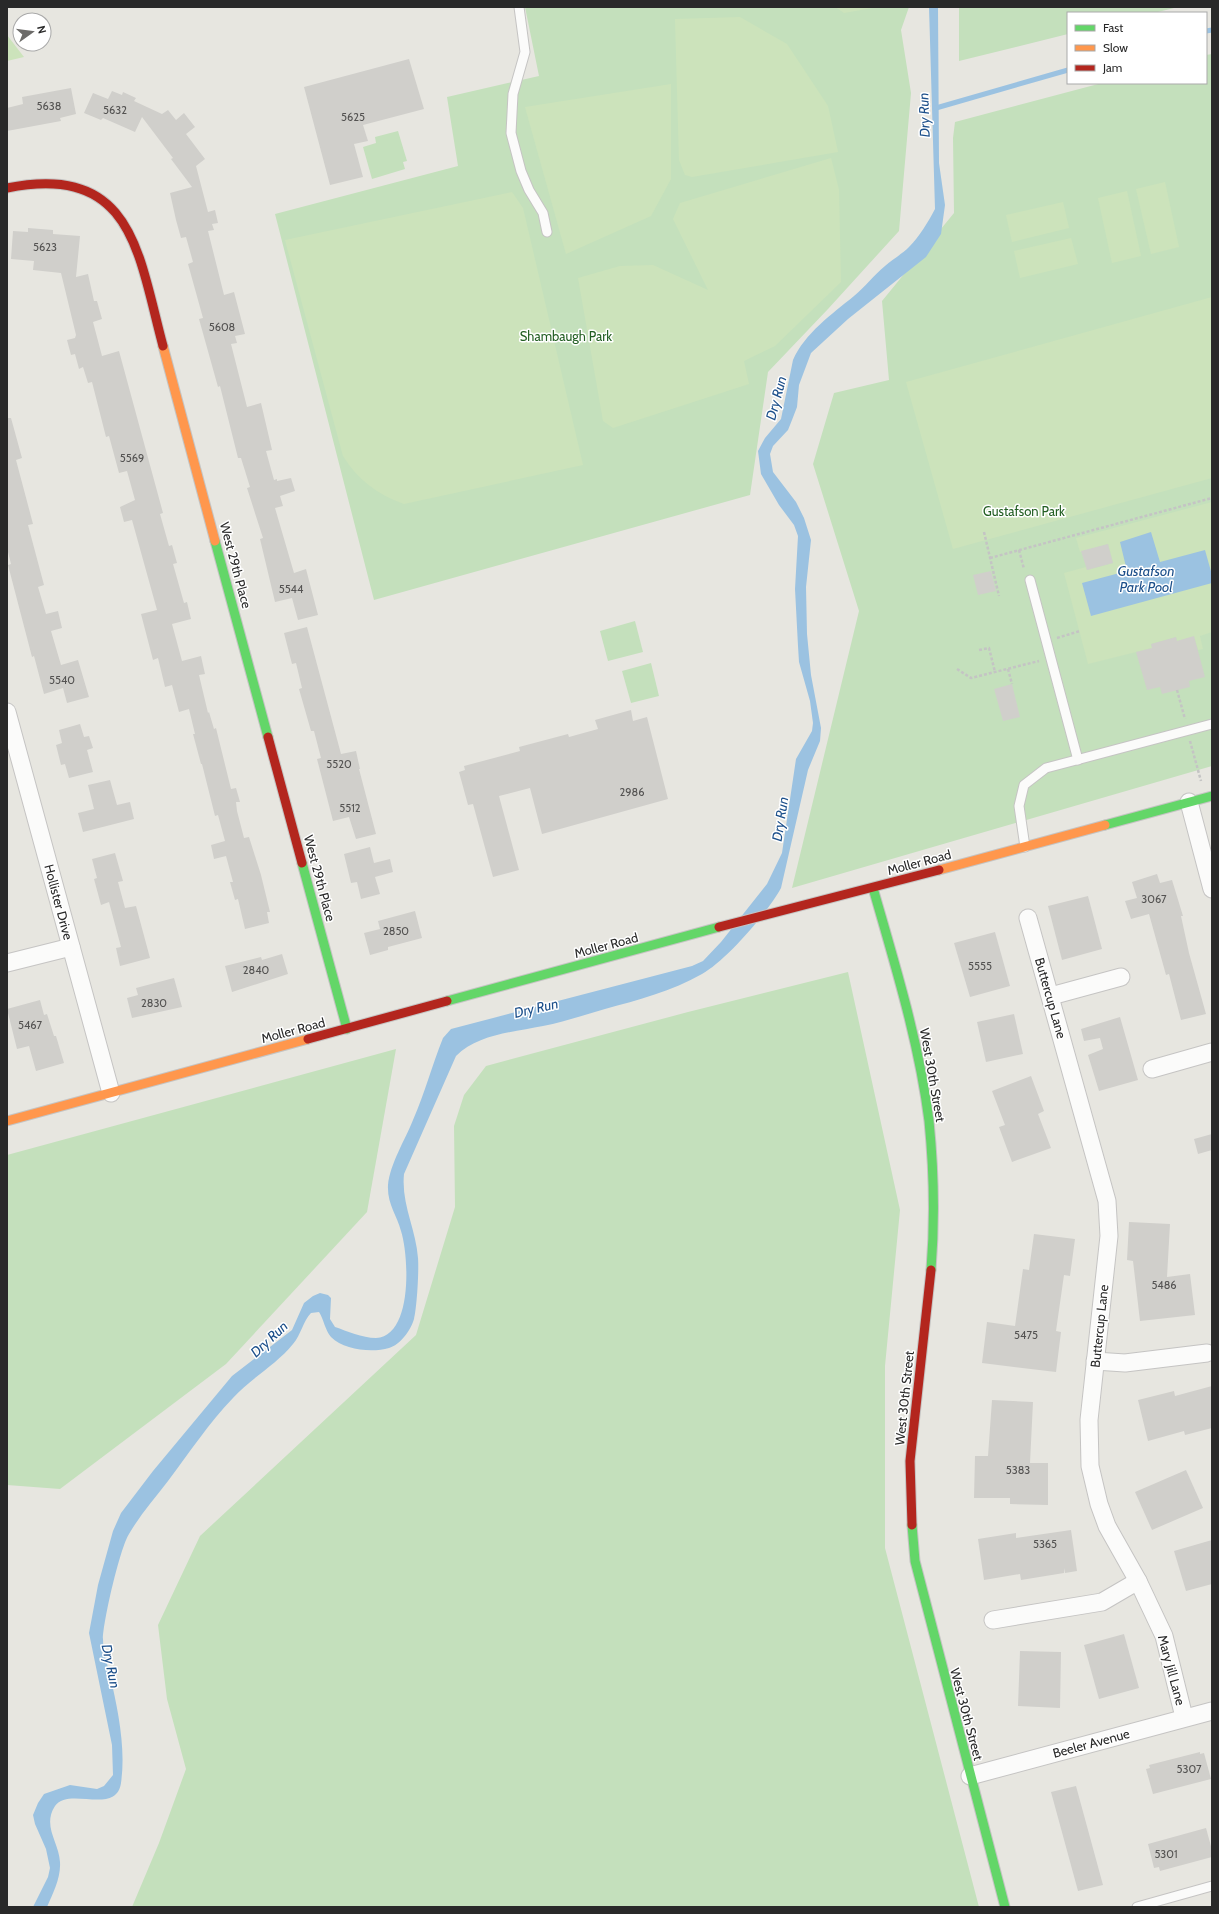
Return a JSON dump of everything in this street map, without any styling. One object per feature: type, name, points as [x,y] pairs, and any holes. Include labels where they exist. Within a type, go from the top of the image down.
[{"type":"street","name":"West 29th Place","points":[[7,188],[36,182],[57,182],[76,187],[90,193],[110,207],[130,231],[136,246],[347,1030]]},
{"type":"street","name":"Hollister Drive","points":[[7,712],[111,1093]]},
{"type":"street","name":"Moller Road","points":[[7,1121],[347,1030],[689,935],[873,888],[1212,796]]},
{"type":"street","points":[[1189,802],[1212,889]]},
{"type":"street","name":"West 30th Street","points":[[873,888],[921,1066],[933,1159],[933,1259],[910,1468],[909,1507],[914,1561],[1004,1907]]},
{"type":"street","name":"Buttercup Lane","points":[[1028,918],[1107,1200],[1109,1236],[1088,1427],[1090,1466],[1099,1504],[1107,1526],[1138,1581]]},
{"type":"street","points":[[7,964],[71,947]]},
{"type":"street","points":[[1051,996],[1121,977]]},
{"type":"street","points":[[1152,1069],[1212,1052]]},
{"type":"street","points":[[1095,1361],[1126,1363],[1208,1353]]},
{"type":"street","points":[[993,1620],[1102,1602],[1138,1581]]},
{"type":"street","name":"Mary Jill Lane","points":[[1138,1581],[1164,1636],[1184,1717]]},
{"type":"street","name":"Beeler Avenue","points":[[970,1776],[1212,1710]]},
{"type":"lane","points":[[520,7],[525,52],[513,94],[511,133],[521,171],[543,214],[547,232]]},
{"type":"lane","points":[[1030,580],[1078,760]]},
{"type":"lane","points":[[1026,847],[1020,806],[1024,786],[1046,768],[1212,724]]},
{"type":"lane","points":[[1137,1907],[1212,1886]]},
{"type":"path","points":[[990,558],[1212,498]]},
{"type":"path","points":[[984,532],[999,596]]},
{"type":"path","points":[[1019,550],[1024,568],[1030,580]]},
{"type":"path","points":[[1046,641],[1080,631]]},
{"type":"path","points":[[979,650],[989,648],[995,672]]},
{"type":"path","points":[[957,669],[971,678],[1051,658]]},
{"type":"path","points":[[1008,669],[1012,684]]},
{"type":"green space","name":"Shambaugh Park","points":[[525,7],[909,7],[901,30],[911,93],[899,231],[768,372],[750,495],[374,600],[275,214],[458,166],[447,97],[539,76]]},
{"type":"green space","points":[[835,7],[878,7],[844,13]]},
{"type":"green space","points":[[959,7],[1178,7],[1158,12],[1067,12],[1067,34],[959,61]]},
{"type":"green space","points":[[740,17],[787,44],[828,106],[838,152],[692,177],[685,175],[679,160],[675,19]]},
{"type":"green space","points":[[7,35],[12,41],[12,52],[20,52],[24,57],[7,61]]},
{"type":"green space","name":"Gustafson Park","points":[[1212,54],[1212,766],[792,888],[859,611],[813,464],[834,393],[889,380],[882,301],[954,213],[953,138],[955,122],[1098,84],[1207,84],[1207,55]]},
{"type":"green space","points":[[671,84],[671,179],[651,216],[566,254],[525,107]]},
{"type":"green space","points":[[398,131],[407,161],[403,162],[405,169],[372,179],[363,147],[376,143],[375,137]]},
{"type":"green space","points":[[831,158],[839,190],[841,282],[775,346],[744,361],[749,384],[613,428],[603,421],[578,278],[620,266],[653,265],[708,290],[673,219],[680,203]]},
{"type":"green space","points":[[1165,182],[1179,247],[1151,254],[1136,189]]},
{"type":"green space","points":[[1127,191],[1141,256],[1112,263],[1098,198]]},
{"type":"green space","points":[[512,192],[523,208],[583,465],[404,504],[385,496],[369,485],[355,472],[343,456],[285,240]]},
{"type":"green space","points":[[1063,202],[1069,228],[1012,242],[1006,215]]},
{"type":"green space","points":[[1071,238],[1078,264],[1020,278],[1014,251]]},
{"type":"green space","points":[[1212,297],[1212,478],[953,549],[906,382]]},
{"type":"green space","points":[[1212,502],[1212,632],[1200,636],[1203,649],[1198,650],[1194,637],[1177,641],[1176,637],[1151,644],[1152,648],[1088,664],[1064,573],[1086,567],[1087,570],[1113,563],[1108,544],[1080,552],[1076,538]]},
{"type":"green space","points":[[635,621],[643,652],[608,661],[600,631]]},
{"type":"green space","points":[[651,663],[659,696],[631,703],[622,671]]},
{"type":"green space","points":[[848,972],[900,1210],[885,1366],[885,1548],[979,1907],[132,1907],[159,1843],[186,1769],[167,1699],[158,1625],[200,1536],[416,1335],[455,1207],[454,1126],[464,1095],[486,1066],[688,1012]]},
{"type":"green space","points":[[396,1049],[367,1212],[226,1364],[60,1489],[7,1485],[7,1155]]},
{"type":"water","name":"Dry Run","points":[[929,7],[938,7],[939,163],[945,205],[941,234],[926,257],[848,319],[811,353],[799,385],[797,407],[788,430],[773,446],[770,454],[773,472],[796,502],[804,518],[811,540],[806,587],[807,634],[811,675],[821,728],[820,741],[808,770],[781,888],[767,910],[746,935],[712,968],[691,980],[630,1002],[543,1026],[486,1038],[465,1049],[456,1056],[404,1174],[405,1196],[417,1247],[418,1264],[416,1306],[414,1319],[410,1328],[397,1344],[389,1348],[367,1350],[351,1348],[343,1345],[331,1337],[319,1312],[311,1313],[296,1340],[286,1352],[240,1391],[199,1438],[133,1527],[125,1542],[113,1585],[103,1639],[104,1653],[113,1688],[122,1743],[123,1756],[121,1783],[117,1793],[111,1798],[102,1800],[71,1799],[62,1801],[55,1806],[51,1813],[50,1820],[52,1834],[59,1855],[59,1874],[47,1907],[33,1907],[48,1877],[50,1868],[46,1849],[35,1824],[33,1815],[38,1803],[44,1794],[70,1785],[97,1789],[104,1786],[113,1775],[112,1745],[89,1633],[98,1585],[113,1531],[121,1513],[153,1471],[232,1376],[292,1330],[304,1303],[313,1296],[320,1293],[328,1295],[331,1298],[330,1319],[335,1327],[355,1334],[376,1338],[388,1334],[397,1324],[402,1310],[405,1293],[406,1258],[401,1231],[389,1198],[389,1177],[417,1110],[443,1038],[451,1029],[692,966],[703,961],[721,942],[767,884],[782,853],[796,759],[812,731],[813,723],[810,701],[799,662],[795,589],[798,536],[794,525],[779,505],[761,474],[758,451],[765,438],[781,419],[793,360],[804,341],[828,317],[858,292],[888,263],[913,243],[927,224],[935,209]]},
{"type":"water","name":"Gustafson Park Pool","points":[[1151,532],[1160,562],[1205,550],[1212,575],[1212,583],[1091,616],[1082,583],[1127,571],[1120,542]]},
{"type":"building","points":[[409,59],[424,109],[363,125],[368,141],[354,144],[363,177],[330,185],[304,87]]},
{"type":"building","points":[[71,88],[76,114],[60,118],[61,121],[7,131],[7,108],[23,104],[22,97]]},
{"type":"building","points":[[112,91],[122,95],[123,92],[136,98],[134,101],[162,114],[168,110],[176,120],[184,113],[195,127],[186,134],[205,159],[196,166],[208,212],[215,210],[218,223],[212,224],[214,230],[208,231],[224,295],[234,292],[245,334],[235,336],[237,343],[231,344],[247,407],[261,403],[272,450],[266,451],[274,480],[277,479],[277,481],[291,478],[295,491],[280,496],[283,506],[275,508],[294,573],[306,569],[318,615],[298,620],[292,598],[275,602],[260,539],[263,538],[247,488],[250,487],[241,458],[238,458],[220,386],[218,387],[199,319],[203,318],[188,264],[193,262],[186,237],[181,238],[170,193],[192,187],[171,159],[173,158],[142,117],[135,132],[103,118],[101,120],[84,113],[93,93],[108,99]]},
{"type":"building","points":[[28,228],[53,230],[53,234],[80,236],[76,277],[88,274],[94,301],[97,301],[102,319],[93,322],[102,356],[119,351],[163,513],[160,514],[169,546],[172,545],[177,563],[173,564],[184,603],[187,602],[191,619],[172,624],[182,661],[201,656],[205,674],[199,675],[208,713],[209,712],[214,729],[216,728],[231,789],[236,788],[240,802],[236,802],[237,811],[244,838],[249,837],[261,875],[270,912],[267,912],[269,923],[245,929],[238,899],[235,900],[230,882],[233,882],[226,856],[214,859],[211,845],[225,841],[218,815],[215,816],[193,734],[195,734],[189,709],[179,712],[172,685],[165,687],[158,658],[153,660],[141,614],[157,610],[132,520],[124,522],[120,507],[135,500],[127,471],[119,473],[109,436],[106,437],[92,382],[88,383],[83,367],[79,369],[75,354],[71,355],[67,340],[75,338],[76,335],[61,273],[33,270],[34,261],[11,259],[13,231],[28,232]]},
{"type":"building","points":[[7,418],[11,418],[22,458],[16,460],[33,524],[28,525],[44,585],[38,587],[46,614],[58,611],[62,628],[51,631],[61,665],[78,660],[89,697],[67,703],[63,688],[44,694],[34,656],[32,657],[8,565],[11,564],[7,548]]},
{"type":"building","points":[[1108,544],[1113,563],[1087,570],[1081,551]]},
{"type":"building","points":[[991,571],[996,591],[978,595],[973,575]]},
{"type":"building","points":[[307,627],[341,754],[356,751],[359,769],[376,834],[356,839],[349,817],[333,821],[317,759],[321,758],[314,731],[311,731],[299,689],[302,688],[296,663],[292,664],[284,633]]},
{"type":"building","points":[[1194,636],[1205,677],[1189,681],[1190,687],[1162,694],[1160,687],[1147,690],[1136,652],[1152,648],[1151,644],[1176,637],[1177,641]]},
{"type":"building","points":[[1012,684],[1020,717],[1003,721],[994,689]]},
{"type":"building","points":[[631,710],[633,721],[647,717],[668,799],[542,834],[530,788],[499,796],[519,870],[493,877],[473,804],[468,805],[459,772],[465,770],[464,766],[520,751],[519,747],[568,734],[569,737],[598,729],[595,720]]},
{"type":"building","points":[[80,724],[84,737],[89,736],[93,748],[87,750],[93,772],[69,778],[65,764],[61,765],[56,745],[62,743],[59,730]]},
{"type":"building","points":[[110,780],[117,805],[130,802],[134,819],[83,832],[78,813],[94,809],[88,785]]},
{"type":"building","points":[[370,847],[374,863],[390,859],[393,872],[375,877],[380,894],[361,899],[357,882],[351,883],[344,854]]},
{"type":"building","points":[[115,853],[123,881],[118,882],[125,908],[136,906],[150,958],[120,966],[116,948],[121,947],[109,902],[101,905],[94,879],[97,878],[92,859]]},
{"type":"building","points":[[1157,874],[1160,883],[1172,880],[1183,916],[1181,916],[1189,953],[1206,1014],[1181,1020],[1169,974],[1166,975],[1149,914],[1131,919],[1125,901],[1137,898],[1132,882]]},
{"type":"building","points":[[1088,896],[1102,949],[1062,960],[1048,906]]},
{"type":"building","points":[[415,911],[422,938],[388,947],[388,950],[370,955],[364,933],[380,929],[378,921]]},
{"type":"building","points":[[995,932],[1010,986],[970,997],[954,943]]},
{"type":"building","points":[[282,954],[288,974],[232,992],[225,966],[261,957],[262,960]]},
{"type":"building","points":[[174,978],[182,1007],[132,1018],[127,998],[138,995],[136,988]]},
{"type":"building","points":[[40,1000],[44,1015],[47,1014],[54,1036],[56,1036],[64,1063],[36,1071],[29,1046],[17,1049],[7,1009]]},
{"type":"building","points":[[1014,1014],[1023,1054],[986,1062],[977,1022]]},
{"type":"building","points":[[1120,1017],[1138,1080],[1099,1091],[1088,1055],[1103,1049],[1100,1038],[1084,1041],[1081,1029]]},
{"type":"building","points":[[1031,1076],[1044,1111],[1038,1114],[1051,1148],[1012,1162],[999,1127],[1005,1125],[992,1091]]},
{"type":"building","points":[[1212,1134],[1212,1150],[1198,1154],[1194,1139]]},
{"type":"building","points":[[1129,1222],[1170,1224],[1167,1277],[1190,1274],[1195,1315],[1140,1321],[1133,1261],[1127,1260]]},
{"type":"building","points":[[1034,1234],[1075,1239],[1070,1276],[1064,1275],[1056,1331],[1061,1332],[1056,1372],[982,1363],[987,1322],[1015,1326],[1023,1269],[1029,1270]]},
{"type":"building","points":[[1212,1386],[1212,1428],[1185,1435],[1184,1431],[1148,1441],[1138,1400],[1174,1391],[1175,1396]]},
{"type":"building","points":[[992,1400],[1033,1402],[1030,1463],[1048,1463],[1048,1505],[1010,1504],[1010,1498],[974,1498],[975,1456],[988,1456]]},
{"type":"building","points":[[1186,1470],[1203,1508],[1152,1530],[1135,1492]]},
{"type":"building","points":[[1071,1530],[1077,1571],[1065,1573],[1064,1568],[1064,1573],[1021,1580],[1020,1574],[984,1580],[978,1539],[1016,1533],[1016,1538]]},
{"type":"building","points":[[1212,1540],[1212,1584],[1186,1591],[1174,1551]]},
{"type":"building","points":[[1124,1634],[1139,1688],[1099,1699],[1084,1645]]},
{"type":"building","points":[[1020,1651],[1061,1652],[1060,1708],[1018,1706]]},
{"type":"building","points":[[1200,1752],[1200,1754],[1204,1753],[1211,1779],[1153,1794],[1146,1769],[1150,1768],[1149,1765]]},
{"type":"building","points":[[1076,1786],[1103,1885],[1078,1891],[1051,1792]]},
{"type":"building","points":[[1206,1828],[1212,1850],[1212,1857],[1160,1871],[1159,1867],[1154,1868],[1148,1844]]},
{"type":"waterway","points":[[1207,31],[1212,30]]},
{"type":"waterway","points":[[936,108],[1067,70]]},
{"type":"traffic: fast","points":[[215,541],[268,737]]},
{"type":"traffic: fast","points":[[1105,825],[1212,796]]},
{"type":"traffic: fast","points":[[302,863],[347,1029]]},
{"type":"traffic: fast","points":[[873,888],[906,1004],[925,1091],[929,1121],[933,1177],[933,1233],[931,1270]]},
{"type":"traffic: fast","points":[[447,1001],[719,927]]},
{"type":"traffic: fast","points":[[912,1525],[915,1561],[1005,1907]]},
{"type":"traffic: slow","points":[[163,346],[215,541]]},
{"type":"traffic: slow","points":[[939,870],[1105,825]]},
{"type":"traffic: slow","points":[[7,1121],[308,1039]]},
{"type":"traffic: jam","points":[[7,188],[49,184],[81,189],[105,202],[123,223],[136,249],[146,279],[163,346]]},
{"type":"traffic: jam","points":[[268,737],[302,863]]},
{"type":"traffic: jam","points":[[719,927],[939,870]]},
{"type":"traffic: jam","points":[[308,1039],[447,1001]]},
{"type":"traffic: jam","points":[[912,1525],[910,1461],[931,1270]]}]
